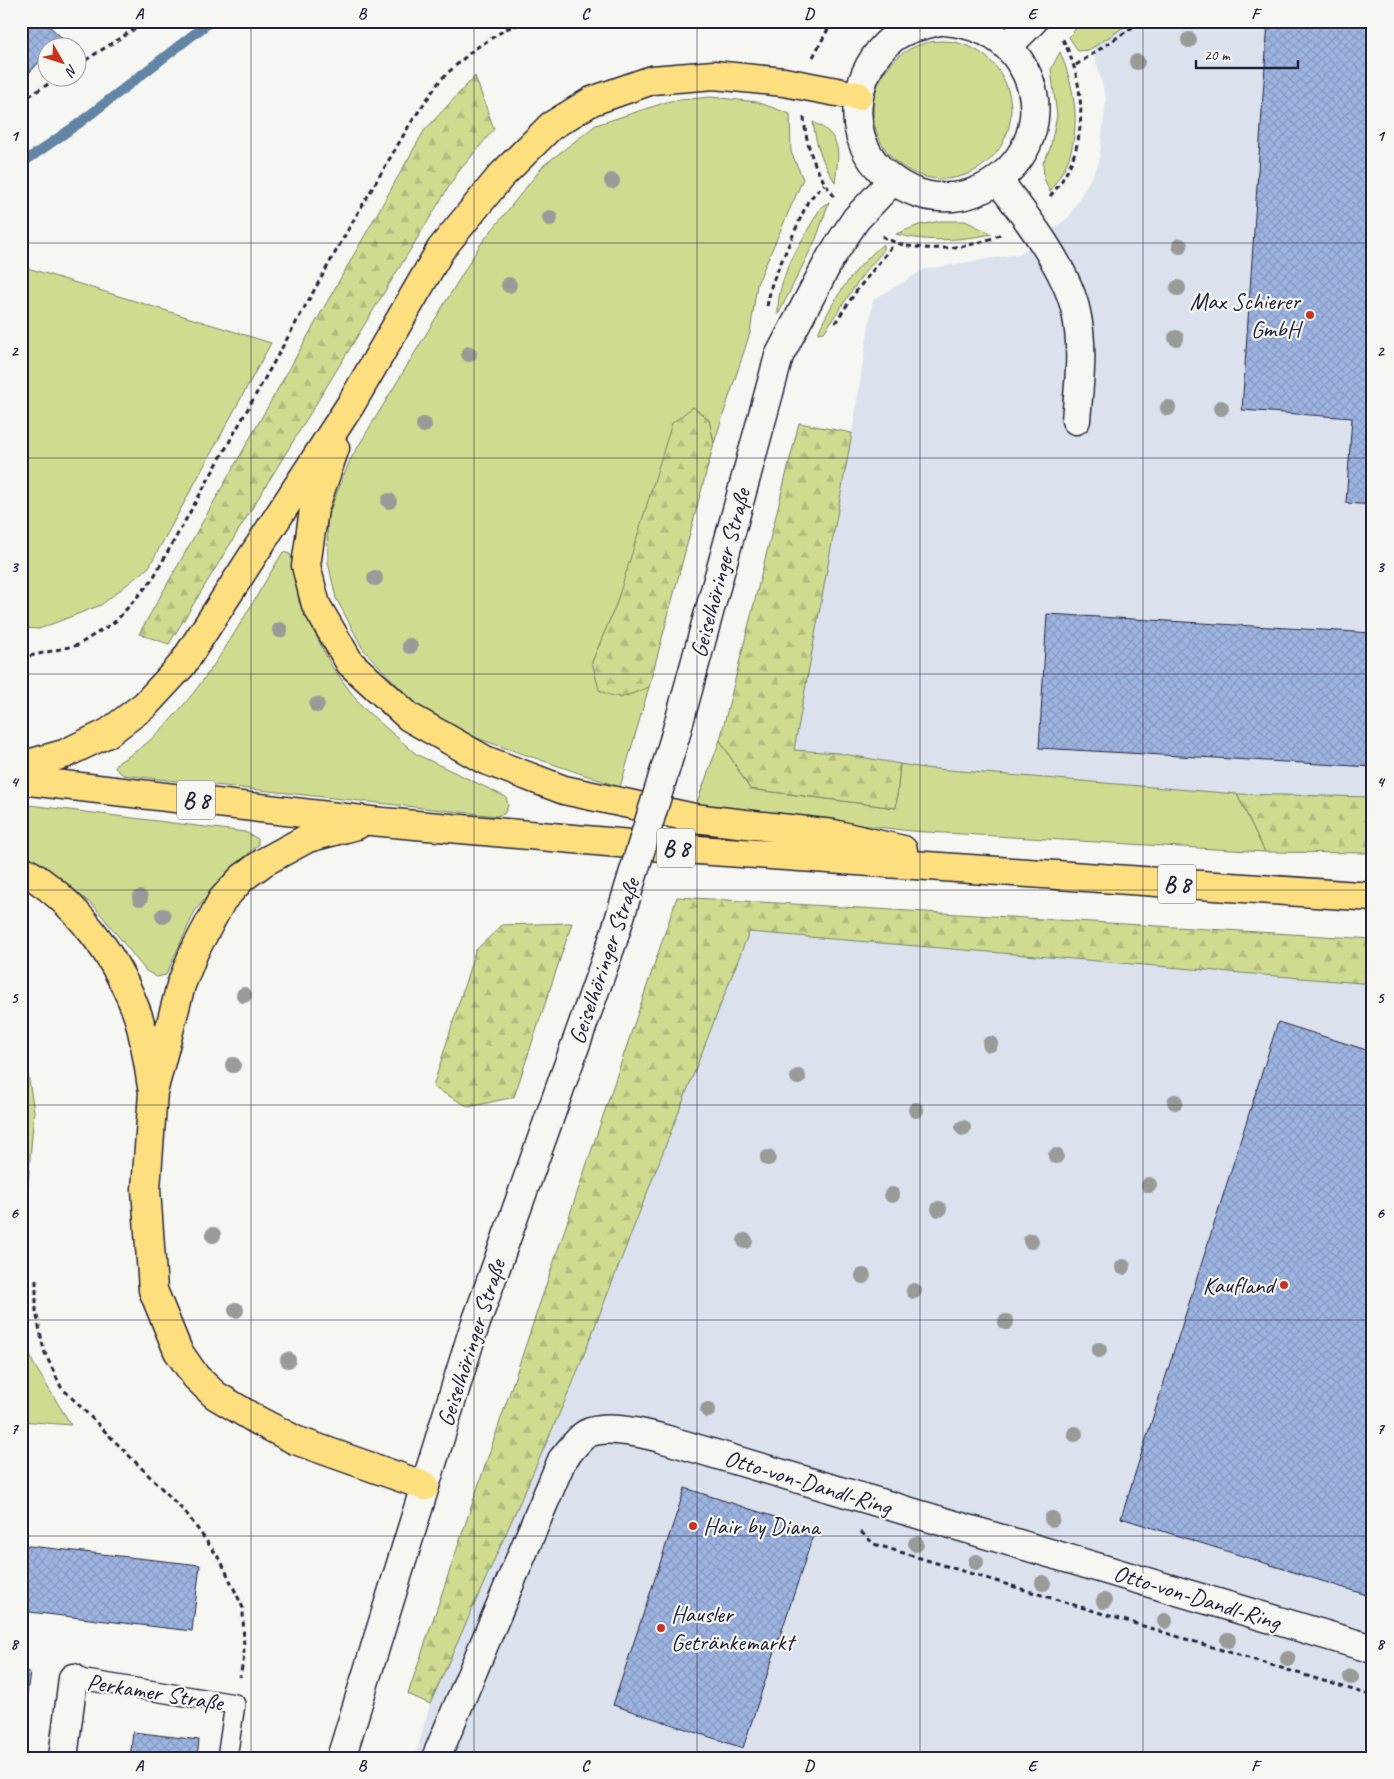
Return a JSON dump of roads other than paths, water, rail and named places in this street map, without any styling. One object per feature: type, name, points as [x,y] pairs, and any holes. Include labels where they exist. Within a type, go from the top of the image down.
[{"type":"main road","points":[[1008,46],[1033,21]]},
{"type":"main road","points":[[928,22],[964,22],[988,31],[1008,46],[1022,65],[1032,88],[1034,112],[1030,136],[1019,158],[998,180],[983,190],[960,197],[936,198],[913,192],[892,180],[875,163],[863,143],[857,120],[858,96],[865,73],[877,53],[894,37],[928,22]]},
{"type":"main road","points":[[21,766],[64,754],[108,733],[145,705],[175,672],[351,404],[441,249],[501,176],[551,126],[592,100],[652,80],[714,75],[784,82],[858,96]]},
{"type":"main road","name":"Geiselhöringer Straße","points":[[341,1758],[472,1334],[613,940],[675,737],[779,356],[831,257],[856,219],[892,180]]},
{"type":"main road","points":[[998,180],[1028,220],[1064,279],[1076,311],[1081,358],[1076,420]]},
{"type":"main road","points":[[351,404],[314,509],[306,566],[316,605],[350,663],[409,717],[485,760],[564,790],[694,818],[833,834],[982,868]]},
{"type":"main road","name":"B 8","points":[[21,780],[371,821],[698,850],[982,868],[1373,897]]},
{"type":"main road","points":[[371,821],[308,838],[288,847],[242,878],[222,900],[194,952],[181,985],[154,1092],[146,1189],[152,1280],[153,1290],[165,1324],[178,1351],[196,1377],[215,1395],[255,1419],[320,1449],[425,1486]]},
{"type":"main road","points":[[21,869],[41,880],[88,927],[120,972],[138,1017],[154,1092]]},
{"type":"main road","name":"Otto-von-Dandl-Ring","points":[[436,1758],[562,1460],[587,1434],[614,1430],[637,1432],[671,1441],[1373,1649]]},
{"type":"main road","name":"Perkamer Straße","points":[[63,1758],[73,1678]]},
{"type":"lane","name":"Perkamer Straße","points":[[73,1678],[235,1704],[227,1758]]},
{"type":"waterway","points":[[21,164],[78,124],[211,21]]},
{"type":"place","name":"Max Schierer GmbH","points":[[1310,315]]},
{"type":"place","name":"Kaufland","points":[[1284,1285]]},
{"type":"place","name":"Hair by Diana","points":[[693,1526]]},
{"type":"place","name":"Hausler Getränkemarkt","points":[[661,1628]]}]
